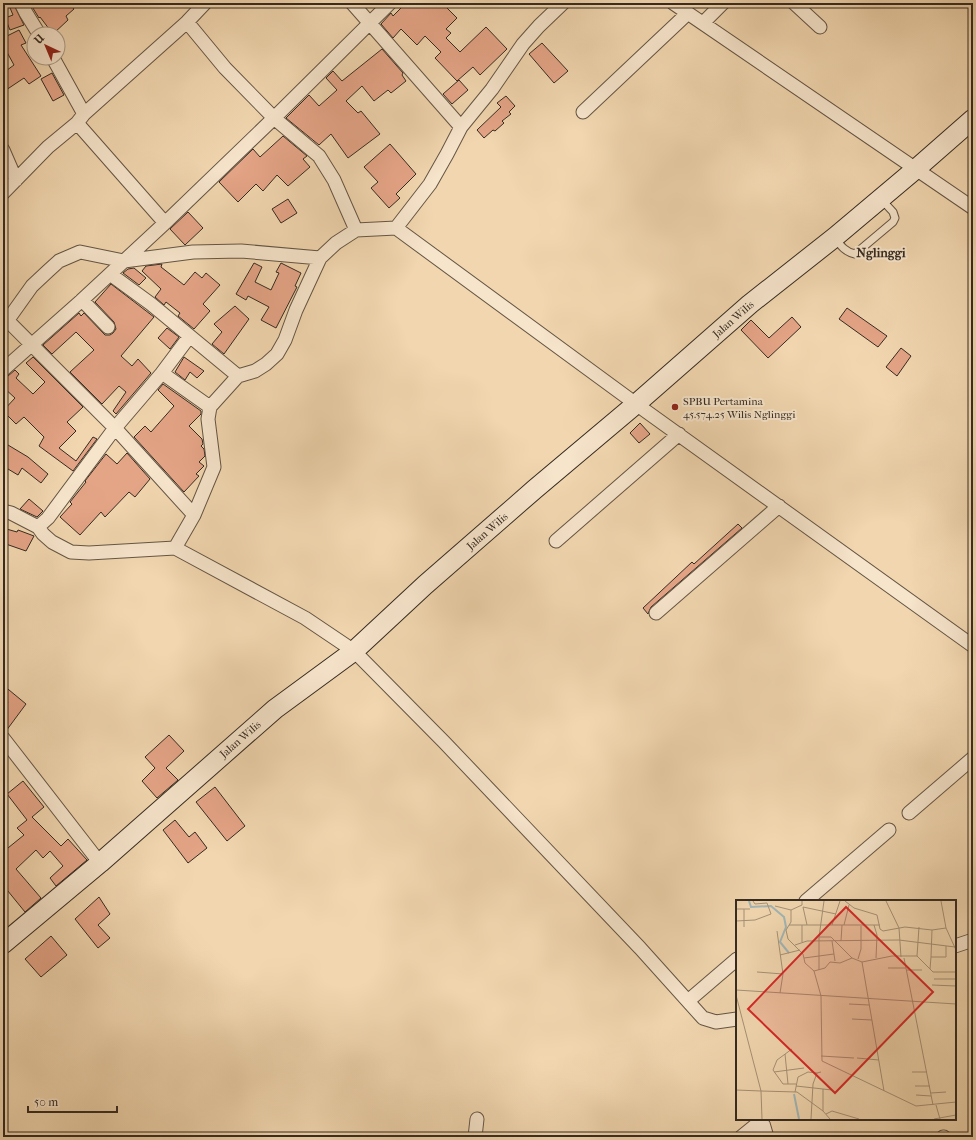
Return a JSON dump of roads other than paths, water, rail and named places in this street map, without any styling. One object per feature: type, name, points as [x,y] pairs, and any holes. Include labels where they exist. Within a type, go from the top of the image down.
[{"type":"main road","name":"Jalan Wilis","points":[[3,944],[100,863],[275,709],[354,651],[425,585],[750,304],[835,237],[973,119]]},
{"type":"street","points":[[21,3],[34,26]]},
{"type":"street","points":[[3,193],[48,147],[187,22],[205,3]]},
{"type":"street","points":[[352,3],[461,126]]},
{"type":"street","points":[[3,370],[82,300],[165,223],[390,3]]},
{"type":"street","points":[[396,228],[430,184],[461,126],[492,89],[523,44],[563,3]]},
{"type":"street","points":[[673,3],[917,168],[973,208]]},
{"type":"street","points":[[703,23],[723,3]]},
{"type":"street","points":[[794,3],[820,27]]},
{"type":"street","points":[[583,112],[688,13]]},
{"type":"street","points":[[187,22],[225,68],[274,118],[319,156],[334,180],[356,230]]},
{"type":"street","points":[[57,66],[80,119],[165,223]]},
{"type":"street","points":[[3,150],[16,180]]},
{"type":"street","points":[[175,548],[194,515],[214,467],[208,419],[210,407],[238,376],[255,371],[278,354],[320,258],[336,243],[356,230],[396,228],[636,404],[973,646]]},
{"type":"street","points":[[194,515],[115,428],[5,318],[32,286],[59,261],[80,252],[124,261],[194,252],[225,251],[320,258]]},
{"type":"street","points":[[110,274],[151,304],[238,376]]},
{"type":"street","points":[[82,300],[108,327]]},
{"type":"street","points":[[38,527],[48,518],[115,428],[162,373],[190,337]]},
{"type":"street","points":[[162,373],[210,407]]},
{"type":"street","points":[[556,541],[679,434]]},
{"type":"street","points":[[656,613],[779,506]]},
{"type":"street","points":[[3,511],[11,513],[38,527],[52,542],[71,552],[89,553],[175,548],[305,618],[354,651],[444,742],[640,948],[703,1018],[716,1022],[736,1019]]},
{"type":"street","points":[[4,740],[100,863]]},
{"type":"street","points":[[909,813],[973,758]]},
{"type":"street","points":[[807,900],[888,830]]},
{"type":"street","points":[[956,946],[973,940]]},
{"type":"street","points":[[688,1001],[736,960]]},
{"type":"street","points":[[475,1137],[477,1119]]},
{"type":"street","points":[[741,1137],[762,1120],[767,1137]]},
{"type":"lane","points":[[835,237],[848,253],[855,254],[866,246],[893,222],[895,218],[893,212],[881,198]]},
{"type":"place","name":"SPBU Pertamina 45.574.25 Wilis Nglinggi","points":[[675,407]]},
{"type":"district","name":"Nglinggi","points":[[881,252]]}]
